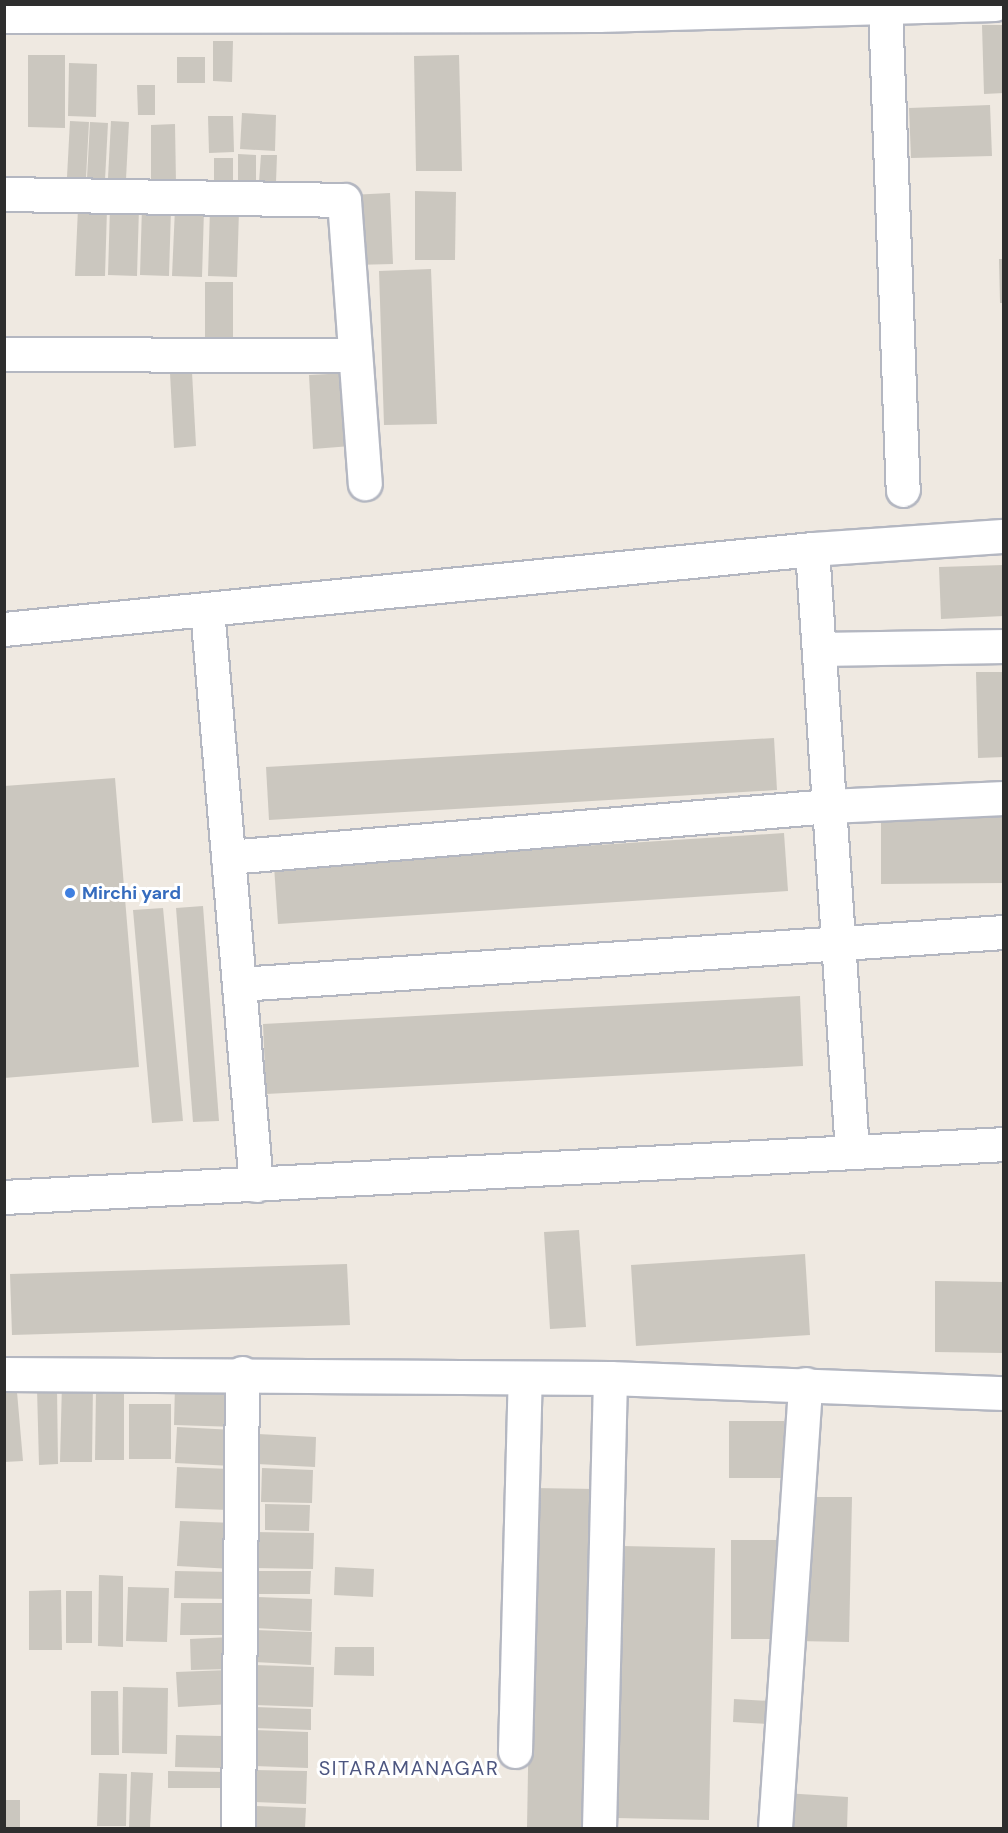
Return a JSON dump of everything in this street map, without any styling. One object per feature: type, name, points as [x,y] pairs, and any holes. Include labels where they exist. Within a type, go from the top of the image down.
[{"type":"street","points":[[4,16],[995,4]]},
{"type":"street","points":[[885,7],[903,490]]},
{"type":"street","points":[[4,194],[344,200],[365,483]]},
{"type":"street","points":[[4,354],[354,355]]},
{"type":"street","points":[[4,629],[812,549],[1004,536]]},
{"type":"street","points":[[812,549],[852,1152]]},
{"type":"street","points":[[207,609],[256,1185]]},
{"type":"street","points":[[819,649],[1004,646]]},
{"type":"street","points":[[228,857],[829,806],[1004,798]]},
{"type":"street","points":[[239,984],[1004,932]]},
{"type":"street","points":[[4,1197],[1004,1144]]},
{"type":"street","points":[[4,1374],[243,1373],[525,1379],[610,1378],[1004,1393]]},
{"type":"street","points":[[238,1828],[243,1373]]},
{"type":"street","points":[[599,1828],[610,1378]]},
{"type":"street","points":[[515,1751],[525,1379]]},
{"type":"street","points":[[775,1828],[805,1384]]},
{"type":"building","points":[[982,25],[1004,25],[1004,93],[984,94]]},
{"type":"building","points":[[213,41],[233,41],[232,82],[213,81]]},
{"type":"building","points":[[28,55],[65,55],[65,128],[28,127]]},
{"type":"building","points":[[459,55],[462,171],[416,171],[414,56]]},
{"type":"building","points":[[177,57],[205,57],[205,83],[177,83]]},
{"type":"building","points":[[69,63],[97,64],[96,117],[68,116]]},
{"type":"building","points":[[137,85],[155,85],[155,115],[138,115]]},
{"type":"building","points":[[990,105],[992,156],[911,158],[909,108]]},
{"type":"building","points":[[242,113],[276,115],[275,151],[240,149]]},
{"type":"building","points":[[208,116],[233,116],[234,152],[209,153]]},
{"type":"building","points":[[70,121],[89,122],[86,178],[67,177]]},
{"type":"building","points":[[111,121],[129,122],[126,179],[108,178]]},
{"type":"building","points":[[90,122],[108,123],[105,180],[87,178]]},
{"type":"building","points":[[175,124],[176,184],[151,184],[151,125]]},
{"type":"building","points":[[238,154],[256,155],[256,180],[238,180]]},
{"type":"building","points":[[261,155],[277,155],[276,182],[259,182]]},
{"type":"building","points":[[214,158],[233,158],[233,183],[214,184]]},
{"type":"building","points":[[415,191],[456,192],[455,260],[415,260]]},
{"type":"building","points":[[390,193],[393,264],[353,265],[350,195]]},
{"type":"building","points":[[110,207],[139,208],[137,276],[108,275]]},
{"type":"building","points":[[142,207],[171,209],[169,276],[140,275]]},
{"type":"building","points":[[78,208],[107,209],[105,276],[75,276]]},
{"type":"building","points":[[175,208],[204,210],[202,277],[172,276]]},
{"type":"building","points":[[210,209],[239,210],[237,277],[208,276]]},
{"type":"building","points":[[999,259],[1004,259],[1004,303],[1000,303]]},
{"type":"building","points":[[431,269],[437,424],[384,425],[379,271]]},
{"type":"building","points":[[205,282],[233,282],[233,345],[205,345]]},
{"type":"building","points":[[192,372],[196,446],[174,448],[170,373]]},
{"type":"building","points":[[348,373],[351,446],[313,449],[309,375]]},
{"type":"building","points":[[1004,565],[1004,616],[941,619],[939,567]]},
{"type":"building","points":[[976,672],[1004,672],[1004,757],[978,758]]},
{"type":"building","points":[[774,738],[777,790],[269,820],[266,767]]},
{"type":"building","points":[[115,778],[139,1067],[4,1078],[4,786]]},
{"type":"building","points":[[1004,815],[1004,883],[881,884],[881,816]]},
{"type":"building","points":[[784,833],[788,891],[278,924],[274,866]]},
{"type":"building","points":[[203,906],[219,1121],[193,1122],[176,908]]},
{"type":"building","points":[[163,908],[183,1121],[152,1123],[133,910]]},
{"type":"building","points":[[800,996],[803,1066],[266,1094],[263,1024]]},
{"type":"building","points":[[579,1230],[586,1327],[550,1329],[544,1232]]},
{"type":"building","points":[[805,1254],[810,1335],[636,1346],[631,1265]]},
{"type":"building","points":[[347,1264],[350,1325],[12,1335],[10,1274]]},
{"type":"building","points":[[935,1281],[1004,1282],[1004,1353],[935,1352]]},
{"type":"building","points":[[62,1383],[93,1383],[92,1462],[60,1462]]},
{"type":"building","points":[[175,1385],[238,1388],[237,1427],[174,1425]]},
{"type":"building","points":[[37,1388],[57,1388],[58,1464],[39,1465]]},
{"type":"building","points":[[96,1389],[124,1389],[124,1460],[95,1460]]},
{"type":"building","points":[[17,1392],[23,1461],[4,1462],[4,1393]]},
{"type":"building","points":[[129,1404],[171,1404],[171,1459],[129,1459]]},
{"type":"building","points":[[729,1421],[784,1421],[784,1478],[729,1478]]},
{"type":"building","points":[[177,1427],[234,1430],[232,1466],[175,1463]]},
{"type":"building","points":[[258,1434],[316,1437],[315,1467],[257,1464]]},
{"type":"building","points":[[177,1467],[230,1469],[229,1510],[175,1508]]},
{"type":"building","points":[[262,1468],[313,1470],[312,1503],[261,1502]]},
{"type":"building","points":[[533,1488],[596,1489],[589,1828],[527,1828]]},
{"type":"building","points":[[798,1497],[852,1497],[849,1642],[796,1641]]},
{"type":"building","points":[[265,1504],[310,1505],[309,1531],[265,1530]]},
{"type":"building","points":[[180,1521],[235,1523],[233,1569],[177,1566]]},
{"type":"building","points":[[253,1532],[314,1533],[313,1569],[253,1568]]},
{"type":"building","points":[[731,1540],[786,1540],[786,1639],[731,1639]]},
{"type":"building","points":[[622,1546],[715,1548],[709,1820],[616,1818]]},
{"type":"building","points":[[335,1567],[374,1569],[373,1597],[334,1595]]},
{"type":"building","points":[[175,1571],[233,1572],[232,1599],[174,1598]]},
{"type":"building","points":[[254,1571],[311,1571],[310,1594],[254,1594]]},
{"type":"building","points":[[99,1575],[123,1576],[123,1647],[98,1646]]},
{"type":"building","points":[[128,1587],[169,1588],[167,1642],[126,1641]]},
{"type":"building","points":[[61,1590],[62,1650],[29,1650],[29,1591]]},
{"type":"building","points":[[66,1591],[92,1591],[92,1643],[66,1643]]},
{"type":"building","points":[[257,1597],[312,1599],[311,1631],[255,1628]]},
{"type":"building","points":[[181,1603],[232,1603],[232,1635],[180,1635]]},
{"type":"building","points":[[253,1630],[312,1632],[311,1665],[252,1662]]},
{"type":"building","points":[[230,1637],[231,1669],[191,1670],[190,1639]]},
{"type":"building","points":[[335,1647],[374,1647],[374,1676],[334,1675]]},
{"type":"building","points":[[255,1665],[314,1667],[313,1707],[253,1705]]},
{"type":"building","points":[[229,1670],[231,1704],[178,1707],[176,1672]]},
{"type":"building","points":[[123,1687],[168,1688],[167,1754],[122,1753]]},
{"type":"building","points":[[91,1691],[118,1691],[119,1755],[91,1755]]},
{"type":"building","points":[[734,1699],[770,1701],[768,1724],[733,1722]]},
{"type":"building","points":[[254,1707],[311,1709],[311,1730],[253,1728]]},
{"type":"building","points":[[252,1730],[308,1732],[308,1768],[251,1766]]},
{"type":"building","points":[[176,1735],[223,1736],[222,1768],[175,1767]]},
{"type":"building","points":[[253,1770],[307,1771],[306,1804],[252,1802]]},
{"type":"building","points":[[168,1771],[227,1772],[227,1788],[168,1788]]},
{"type":"building","points":[[131,1772],[153,1773],[150,1828],[129,1828]]},
{"type":"building","points":[[99,1773],[127,1774],[126,1826],[97,1826]]},
{"type":"building","points":[[784,1793],[848,1797],[847,1828],[783,1828]]},
{"type":"building","points":[[4,1800],[20,1800],[20,1828],[4,1828]]},
{"type":"building","points":[[256,1806],[306,1808],[305,1828],[255,1828]]},
{"type":"place","name":"Mirchi yard","points":[[70,893]]},
{"type":"district","name":"SITARAMANAGAR","points":[[409,1768]]}]
